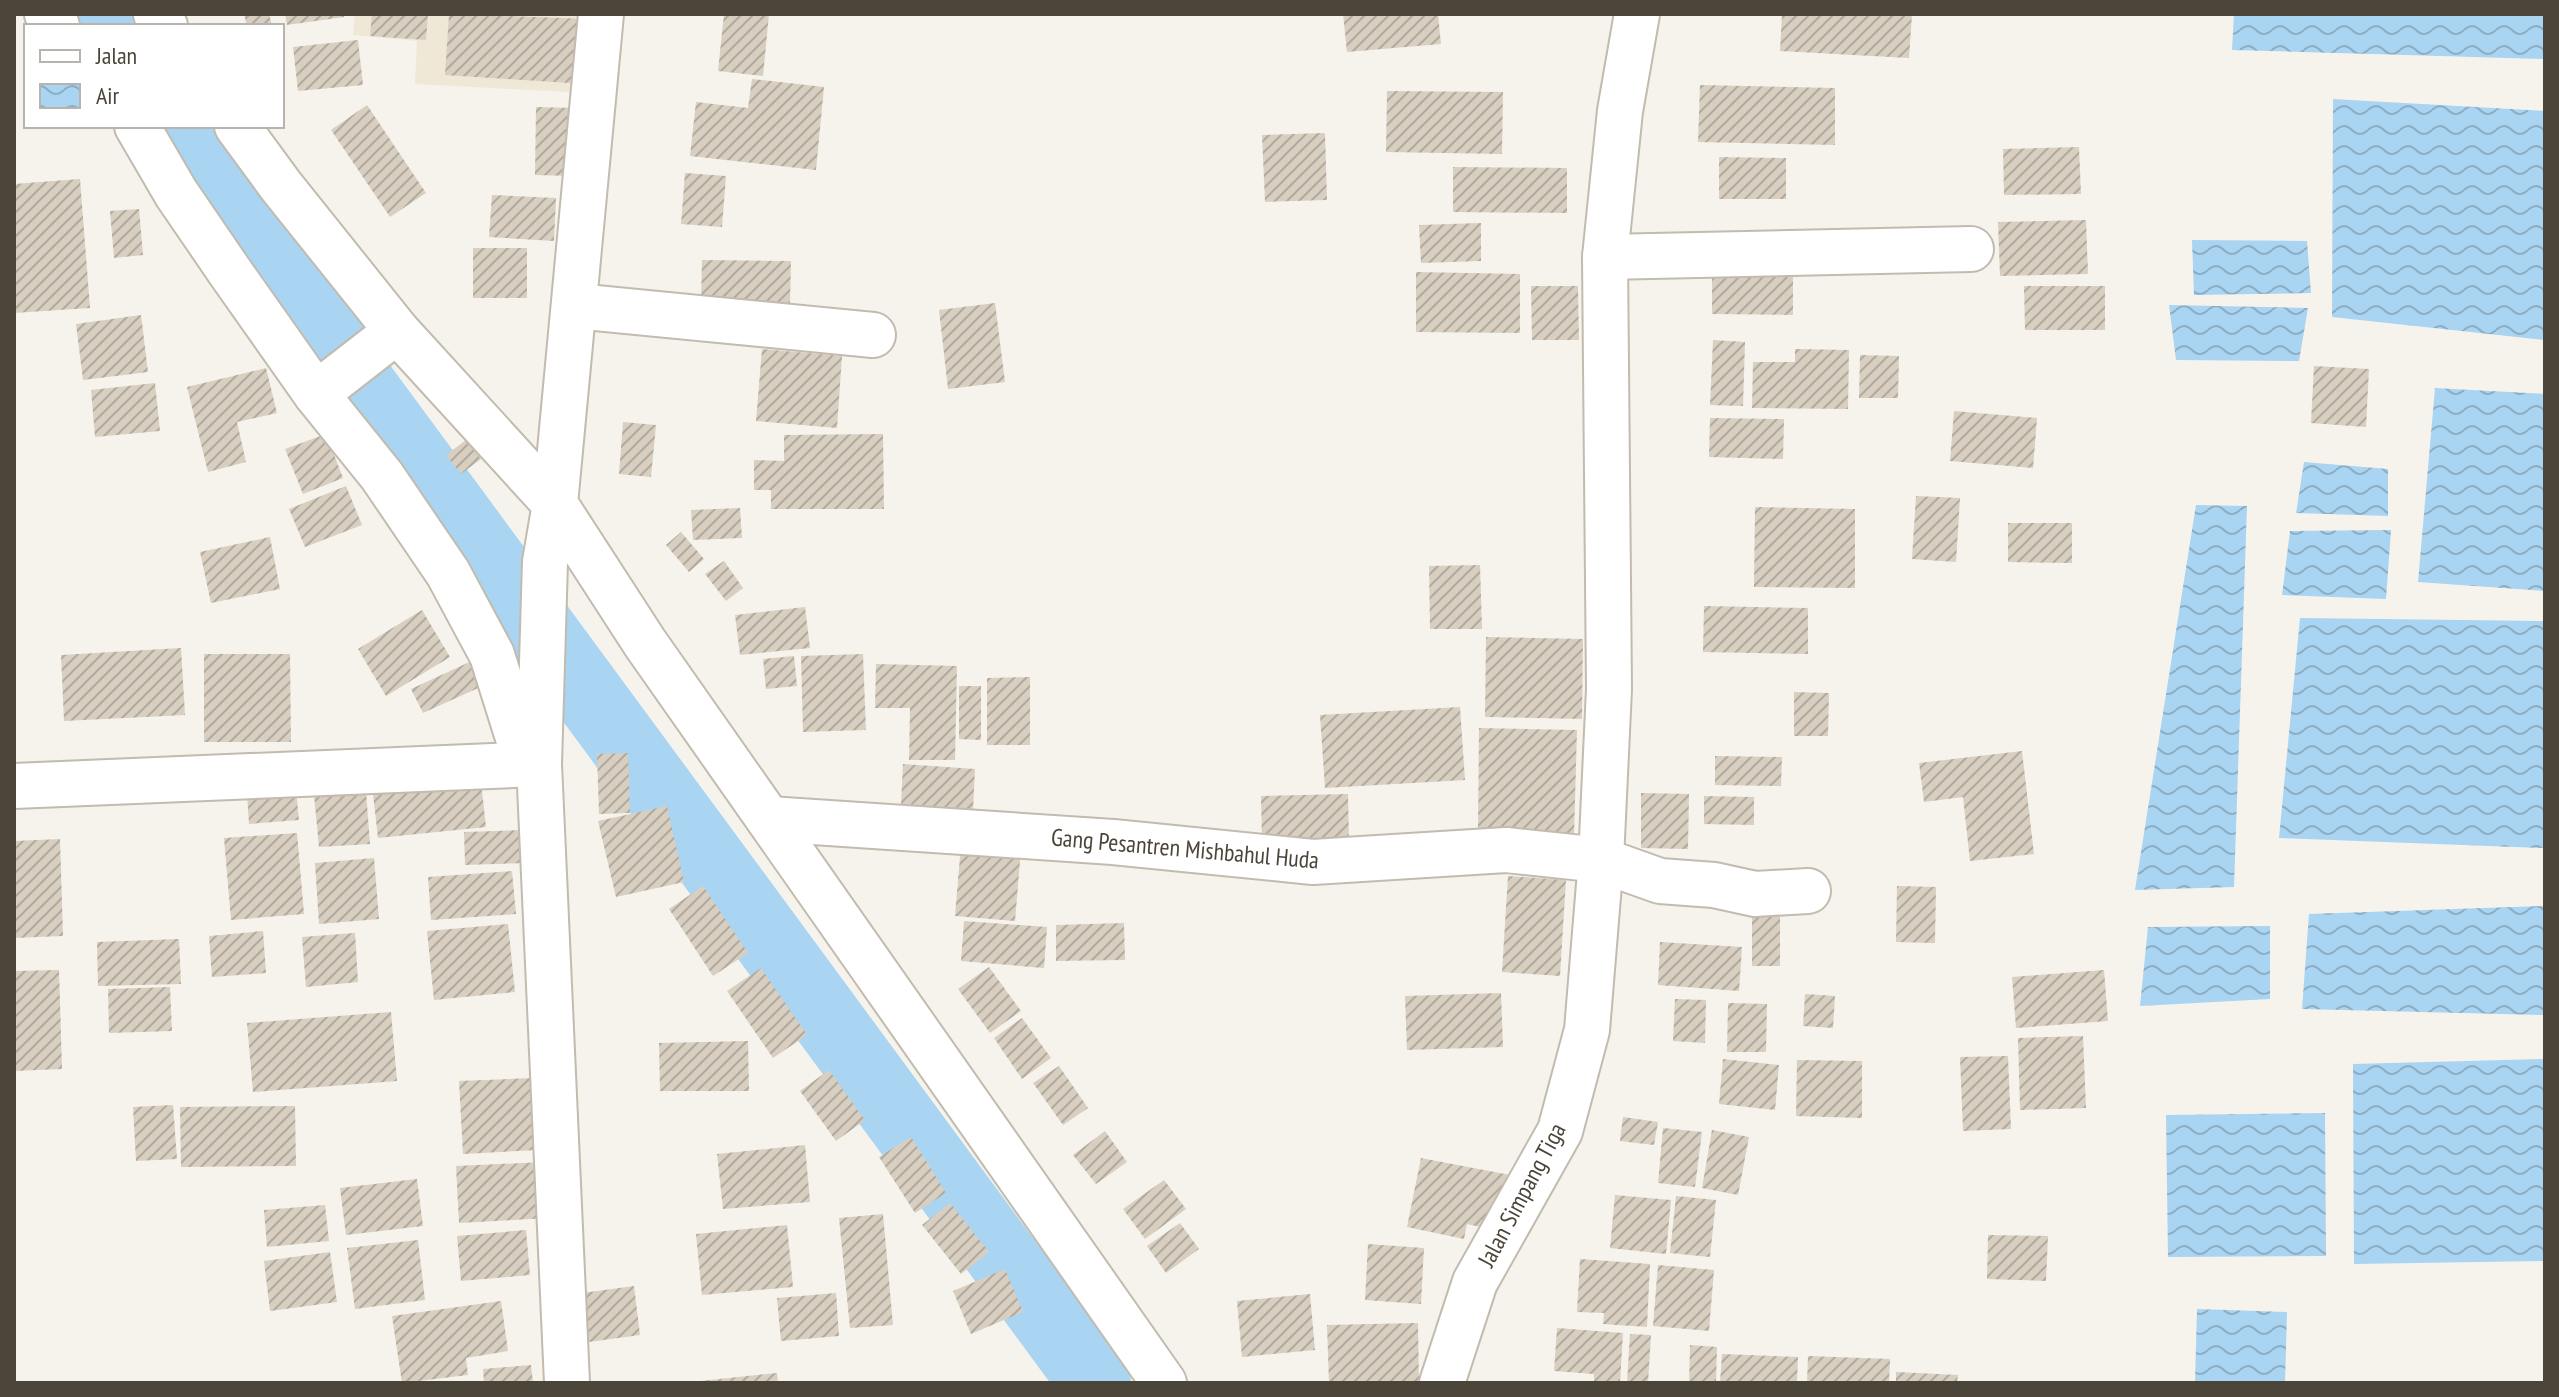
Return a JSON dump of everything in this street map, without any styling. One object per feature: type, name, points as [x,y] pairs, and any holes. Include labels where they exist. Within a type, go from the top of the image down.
[{"type":"street","points":[[567,1383],[533,764],[542,690],[545,562],[555,504],[601,14]]},
{"type":"street","name":"Jalan Simpang Tiga","points":[[1442,1383],[1475,1282],[1560,1131],[1587,1030],[1601,860],[1609,689],[1605,257],[1620,111],[1637,14]]},
{"type":"street","points":[[138,128],[176,193],[322,389],[448,573],[492,655],[533,764]]},
{"type":"street","points":[[238,128],[281,186],[382,342],[555,504],[645,643],[1164,1383]]},
{"type":"street","points":[[1605,257],[1971,249]]},
{"type":"street","points":[[575,306],[873,335]]},
{"type":"street","points":[[322,389],[382,342]]},
{"type":"street","points":[[14,786],[533,764]]},
{"type":"street","name":"Gang Pesantren Mishbahul Huda","points":[[769,819],[1113,842],[1313,862],[1506,850],[1601,860],[1660,881],[1714,885],[1755,894],[1808,891]]},
{"type":"shaded area","points":[[355,14],[592,14],[587,93],[415,84],[417,41],[353,35]]},
{"type":"water","points":[[2234,14],[2545,14],[2545,59],[2232,50]]},
{"type":"water","points":[[2333,99],[2545,111],[2545,340],[2332,317]]},
{"type":"water","points":[[2192,240],[2307,241],[2311,293],[2194,295]]},
{"type":"water","points":[[2169,305],[2308,308],[2299,361],[2176,360]]},
{"type":"water","points":[[2435,388],[2545,394],[2545,591],[2418,582]]},
{"type":"water","points":[[2304,462],[2388,469],[2388,516],[2296,513]]},
{"type":"water","points":[[2196,505],[2247,506],[2234,887],[2135,890]]},
{"type":"water","points":[[2391,530],[2386,599],[2282,595],[2290,531]]},
{"type":"water","points":[[2300,618],[2545,621],[2545,848],[2279,838]]},
{"type":"water","points":[[2545,906],[2545,1015],[2302,1009],[2309,914]]},
{"type":"water","points":[[2270,926],[2270,999],[2140,1006],[2148,927]]},
{"type":"water","points":[[2545,1059],[2545,1261],[2354,1264],[2353,1064]]},
{"type":"water","points":[[2325,1113],[2326,1256],[2168,1257],[2166,1115]]},
{"type":"water","points":[[2197,1309],[2287,1312],[2285,1383],[2195,1383]]},
{"type":"building","points":[[244,14],[269,14],[272,24],[246,24]]},
{"type":"building","points":[[285,14],[344,14],[344,17],[287,25]]},
{"type":"building","points":[[372,14],[428,14],[426,40],[370,36]]},
{"type":"building","points":[[449,14],[588,19],[585,84],[445,75]]},
{"type":"building","points":[[724,14],[769,14],[763,76],[718,71]]},
{"type":"building","points":[[1343,14],[1438,14],[1441,44],[1347,52]]},
{"type":"building","points":[[1782,14],[1912,14],[1909,58],[1780,51]]},
{"type":"building","points":[[358,40],[363,85],[298,91],[293,47]]},
{"type":"building","points":[[752,79],[824,87],[816,170],[690,156],[696,102],[748,108]]},
{"type":"building","points":[[1700,85],[1835,88],[1835,145],[1698,142]]},
{"type":"building","points":[[1387,91],[1503,92],[1502,154],[1386,152]]},
{"type":"building","points":[[367,105],[426,193],[390,217],[331,130]]},
{"type":"building","points":[[536,107],[574,108],[573,176],[535,175]]},
{"type":"building","points":[[1325,133],[1327,200],[1265,202],[1262,135]]},
{"type":"building","points":[[2079,147],[2081,194],[2004,195],[2003,149]]},
{"type":"building","points":[[1719,157],[1786,158],[1786,199],[1719,199]]},
{"type":"building","points":[[1453,167],[1567,168],[1567,213],[1453,212]]},
{"type":"building","points":[[685,173],[726,176],[722,227],[681,224]]},
{"type":"building","points":[[80,179],[90,308],[14,313],[14,184]]},
{"type":"building","points":[[492,195],[556,198],[554,241],[489,237]]},
{"type":"building","points":[[139,209],[143,255],[114,258],[110,211]]},
{"type":"building","points":[[2086,220],[2088,274],[2000,276],[1998,222]]},
{"type":"building","points":[[1481,223],[1481,261],[1421,263],[1419,225]]},
{"type":"building","points":[[473,248],[527,248],[527,298],[473,298]]},
{"type":"building","points":[[702,260],[791,261],[790,305],[701,303]]},
{"type":"building","points":[[1712,264],[1793,265],[1793,315],[1712,314]]},
{"type":"building","points":[[1416,272],[1520,274],[1520,333],[1416,332]]},
{"type":"building","points":[[1531,286],[1578,286],[1579,340],[1532,340]]},
{"type":"building","points":[[2024,286],[2105,286],[2105,330],[2025,330]]},
{"type":"building","points":[[995,303],[1005,382],[948,389],[939,310]]},
{"type":"building","points":[[141,315],[148,372],[83,380],[76,324]]},
{"type":"building","points":[[1713,340],[1745,342],[1743,406],[1710,405]]},
{"type":"building","points":[[762,349],[842,356],[837,428],[756,421]]},
{"type":"building","points":[[1795,349],[1849,350],[1848,409],[1752,408],[1753,362],[1795,362]]},
{"type":"building","points":[[1860,355],[1899,356],[1898,398],[1859,398]]},
{"type":"building","points":[[2314,366],[2369,369],[2366,427],[2311,423]]},
{"type":"building","points":[[266,368],[277,413],[237,422],[246,462],[208,472],[187,387]]},
{"type":"building","points":[[155,383],[160,431],[95,437],[91,390]]},
{"type":"building","points":[[1954,411],[2037,418],[2033,468],[1950,461]]},
{"type":"building","points":[[1710,418],[1784,419],[1783,459],[1709,457]]},
{"type":"building","points":[[623,422],[656,425],[651,477],[619,474]]},
{"type":"building","points":[[326,434],[343,478],[303,494],[285,449]]},
{"type":"building","points":[[883,434],[884,509],[771,509],[771,490],[754,490],[754,460],[784,461],[784,435]]},
{"type":"building","points":[[466,440],[481,459],[461,474],[446,455]]},
{"type":"building","points":[[346,486],[362,525],[305,547],[289,509]]},
{"type":"building","points":[[1916,496],[1960,498],[1956,562],[1912,559]]},
{"type":"building","points":[[1755,507],[1855,509],[1855,588],[1754,587]]},
{"type":"building","points":[[740,508],[742,538],[693,540],[691,510]]},
{"type":"building","points":[[2008,523],[2072,523],[2072,563],[2008,562]]},
{"type":"building","points":[[681,532],[704,559],[689,572],[666,545]]},
{"type":"building","points":[[270,537],[280,589],[211,603],[200,552]]},
{"type":"building","points":[[724,561],[743,588],[726,601],[705,574]]},
{"type":"building","points":[[1480,565],[1482,629],[1430,629],[1429,566]]},
{"type":"building","points":[[1704,606],[1808,608],[1808,654],[1703,652]]},
{"type":"building","points":[[805,607],[810,648],[740,655],[735,615]]},
{"type":"building","points":[[422,610],[450,657],[386,696],[358,649]]},
{"type":"building","points":[[1486,637],[1583,639],[1582,719],[1485,717]]},
{"type":"building","points":[[181,648],[185,715],[64,721],[61,655]]},
{"type":"building","points":[[204,654],[290,654],[291,742],[204,742]]},
{"type":"building","points":[[863,654],[866,730],[803,732],[801,656]]},
{"type":"building","points":[[794,656],[797,686],[766,689],[763,659]]},
{"type":"building","points":[[476,659],[487,684],[423,713],[411,689]]},
{"type":"building","points":[[876,664],[957,666],[955,760],[909,760],[910,708],[875,708]]},
{"type":"building","points":[[1030,677],[1030,745],[987,745],[987,678]]},
{"type":"building","points":[[959,686],[981,686],[981,740],[959,739]]},
{"type":"building","points":[[1794,692],[1829,693],[1828,736],[1794,736]]},
{"type":"building","points":[[1460,707],[1465,780],[1325,788],[1320,715]]},
{"type":"building","points":[[1479,728],[1577,730],[1574,836],[1478,833]]},
{"type":"building","points":[[2022,751],[2034,854],[1970,861],[1963,797],[1924,802],[1919,763]]},
{"type":"building","points":[[628,753],[630,813],[599,814],[597,754]]},
{"type":"building","points":[[1715,756],[1782,757],[1781,786],[1715,785]]},
{"type":"building","points":[[903,764],[975,769],[973,809],[901,804]]},
{"type":"building","points":[[481,782],[486,827],[378,838],[373,794]]},
{"type":"building","points":[[296,790],[299,820],[249,824],[247,794]]},
{"type":"building","points":[[366,791],[370,844],[319,847],[314,795]]},
{"type":"building","points":[[1641,793],[1689,794],[1688,849],[1641,848]]},
{"type":"building","points":[[1348,794],[1349,840],[1262,842],[1261,796]]},
{"type":"building","points":[[1704,796],[1754,797],[1754,825],[1704,824]]},
{"type":"building","points":[[667,806],[684,882],[616,897],[598,821]]},
{"type":"building","points":[[526,830],[527,863],[465,865],[464,832]]},
{"type":"building","points":[[297,833],[304,914],[231,920],[224,838]]},
{"type":"building","points":[[60,839],[63,936],[14,938],[14,841]]},
{"type":"building","points":[[961,845],[1021,849],[1015,921],[955,916]]},
{"type":"building","points":[[374,858],[379,919],[319,924],[315,863]]},
{"type":"building","points":[[512,871],[516,914],[431,920],[428,877]]},
{"type":"building","points":[[1508,876],[1566,880],[1560,976],[1502,972]]},
{"type":"building","points":[[703,886],[748,953],[713,976],[669,909]]},
{"type":"building","points":[[1897,886],[1936,887],[1935,943],[1896,942]]},
{"type":"building","points":[[1752,910],[1780,910],[1780,966],[1752,966]]},
{"type":"building","points":[[964,921],[1047,927],[1044,968],[961,961]]},
{"type":"building","points":[[1124,923],[1125,960],[1056,961],[1056,925]]},
{"type":"building","points":[[508,924],[515,992],[434,1000],[427,931]]},
{"type":"building","points":[[263,931],[266,973],[212,977],[209,936]]},
{"type":"building","points":[[355,933],[358,982],[306,987],[302,937]]},
{"type":"building","points":[[179,939],[181,984],[98,986],[97,942]]},
{"type":"building","points":[[1660,942],[1742,947],[1739,991],[1658,985]]},
{"type":"building","points":[[989,967],[1021,1011],[990,1033],[958,989]]},
{"type":"building","points":[[761,968],[807,1035],[773,1058],[727,991]]},
{"type":"building","points":[[59,970],[62,1069],[14,1071],[14,971]]},
{"type":"building","points":[[2104,970],[2108,1021],[2016,1028],[2012,977]]},
{"type":"building","points":[[170,987],[172,1031],[109,1033],[108,989]]},
{"type":"building","points":[[1501,993],[1503,1047],[1407,1050],[1405,996]]},
{"type":"building","points":[[1805,994],[1835,996],[1833,1028],[1803,1026]]},
{"type":"building","points":[[1675,999],[1706,1000],[1705,1043],[1673,1041]]},
{"type":"building","points":[[1728,1003],[1767,1004],[1766,1052],[1727,1052]]},
{"type":"building","points":[[391,1012],[397,1081],[253,1092],[247,1023]]},
{"type":"building","points":[[1022,1018],[1051,1058],[1022,1079],[994,1038]]},
{"type":"building","points":[[2083,1036],[2086,1108],[2020,1110],[2018,1038]]},
{"type":"building","points":[[748,1041],[749,1091],[660,1091],[659,1043]]},
{"type":"building","points":[[2008,1056],[2011,1129],[1963,1131],[1960,1057]]},
{"type":"building","points":[[1723,1059],[1779,1065],[1775,1110],[1719,1104]]},
{"type":"building","points":[[1797,1060],[1862,1061],[1862,1118],[1796,1116]]},
{"type":"building","points":[[1059,1066],[1088,1108],[1063,1125],[1033,1083]]},
{"type":"building","points":[[829,1070],[865,1120],[836,1141],[800,1091]]},
{"type":"building","points":[[532,1078],[537,1150],[463,1154],[459,1081]]},
{"type":"building","points":[[173,1105],[177,1159],[136,1161],[133,1107]]},
{"type":"building","points":[[295,1106],[296,1166],[181,1167],[180,1107]]},
{"type":"building","points":[[1623,1117],[1658,1122],[1654,1145],[1620,1141]]},
{"type":"building","points":[[1663,1128],[1702,1132],[1695,1187],[1658,1183]]},
{"type":"building","points":[[1712,1130],[1749,1137],[1738,1195],[1702,1188]]},
{"type":"building","points":[[1105,1131],[1127,1162],[1096,1184],[1073,1155]]},
{"type":"building","points":[[911,1137],[946,1193],[915,1213],[879,1157]]},
{"type":"building","points":[[805,1145],[810,1202],[723,1209],[717,1154]]},
{"type":"building","points":[[1421,1158],[1510,1175],[1499,1231],[1467,1224],[1464,1239],[1407,1227]]},
{"type":"building","points":[[544,1162],[548,1218],[459,1223],[456,1166]]},
{"type":"building","points":[[417,1179],[423,1226],[346,1235],[340,1188]]},
{"type":"building","points":[[1164,1180],[1186,1209],[1145,1239],[1123,1209]]},
{"type":"building","points":[[1615,1195],[1671,1200],[1666,1254],[1610,1248]]},
{"type":"building","points":[[1676,1196],[1716,1200],[1710,1257],[1670,1253]]},
{"type":"building","points":[[950,1203],[989,1252],[961,1274],[922,1225]]},
{"type":"building","points":[[325,1205],[329,1241],[267,1247],[264,1210]]},
{"type":"building","points":[[883,1214],[893,1325],[850,1328],[839,1218]]},
{"type":"building","points":[[1180,1223],[1199,1249],[1166,1273],[1147,1246]]},
{"type":"building","points":[[787,1225],[793,1287],[702,1295],[696,1234]]},
{"type":"building","points":[[526,1230],[530,1275],[461,1281],[457,1236]]},
{"type":"building","points":[[1988,1235],[2048,1236],[2046,1281],[1987,1279]]},
{"type":"building","points":[[418,1240],[425,1300],[355,1309],[347,1248]]},
{"type":"building","points":[[1368,1244],[1424,1248],[1421,1304],[1365,1300]]},
{"type":"building","points":[[330,1252],[337,1302],[270,1311],[264,1261]]},
{"type":"building","points":[[1580,1259],[1650,1264],[1647,1327],[1603,1324],[1604,1313],[1577,1312]]},
{"type":"building","points":[[1658,1265],[1714,1270],[1709,1331],[1653,1326]]},
{"type":"building","points":[[1005,1269],[1023,1312],[971,1334],[953,1291]]},
{"type":"building","points":[[634,1286],[640,1335],[582,1343],[575,1294]]},
{"type":"building","points":[[836,1293],[839,1336],[781,1341],[777,1298]]},
{"type":"building","points":[[1310,1294],[1315,1350],[1242,1357],[1237,1301]]},
{"type":"building","points":[[501,1301],[508,1351],[466,1358],[468,1375],[402,1383],[392,1316]]},
{"type":"building","points":[[1418,1323],[1419,1383],[1329,1383],[1327,1325]]},
{"type":"building","points":[[1557,1328],[1623,1333],[1620,1383],[1594,1383],[1594,1374],[1554,1371]]},
{"type":"building","points":[[1630,1334],[1651,1335],[1648,1383],[1627,1383]]},
{"type":"building","points":[[1690,1345],[1717,1347],[1716,1383],[1689,1383]]},
{"type":"building","points":[[1722,1354],[1798,1357],[1797,1383],[1720,1383]]},
{"type":"building","points":[[1808,1356],[1890,1359],[1889,1383],[1807,1383]]},
{"type":"building","points":[[531,1365],[533,1383],[484,1383],[483,1369]]},
{"type":"building","points":[[1896,1372],[1958,1375],[1957,1383],[1896,1383]]},
{"type":"building","points":[[777,1373],[778,1383],[700,1383],[700,1381]]},
{"type":"waterway","points":[[102,14],[109,24]]},
{"type":"waterway","points":[[181,128],[363,389],[1095,1383]]}]
